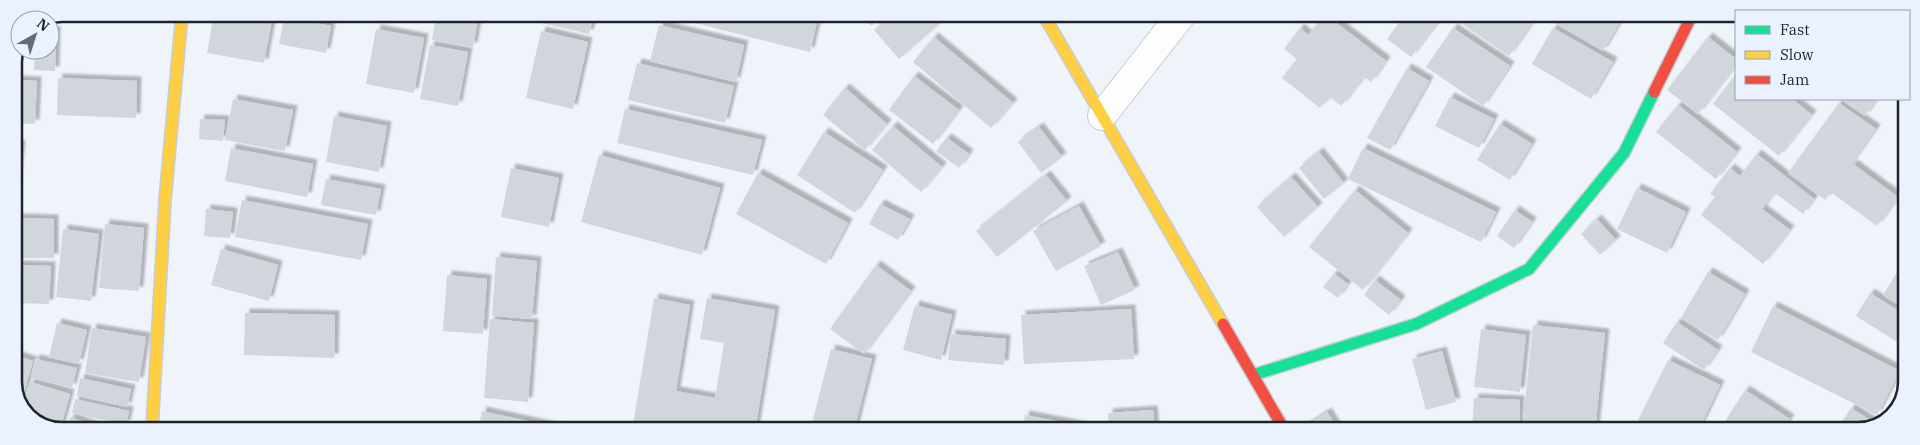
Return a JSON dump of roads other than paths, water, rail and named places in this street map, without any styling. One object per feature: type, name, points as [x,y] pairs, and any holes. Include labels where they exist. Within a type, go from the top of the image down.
[{"type":"street","points":[[152,422],[165,200],[181,22]]},
{"type":"street","points":[[1048,22],[1280,422]]},
{"type":"street","points":[[1102,116],[1176,22]]},
{"type":"street","points":[[1253,375],[1416,324],[1529,269],[1624,153],[1689,22]]}]
